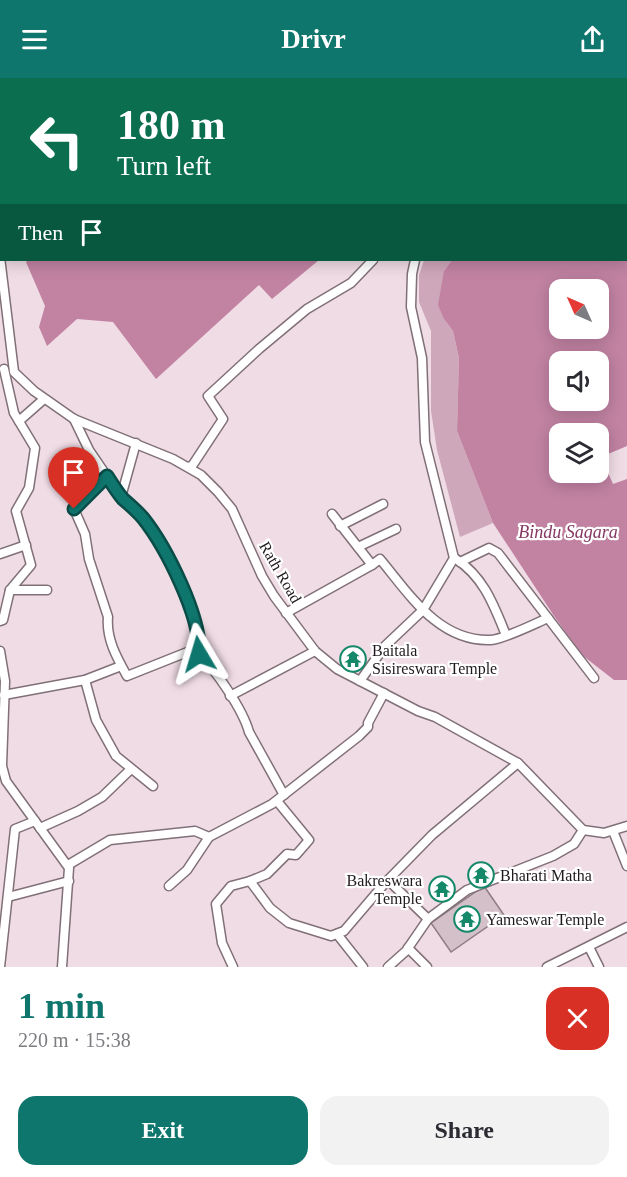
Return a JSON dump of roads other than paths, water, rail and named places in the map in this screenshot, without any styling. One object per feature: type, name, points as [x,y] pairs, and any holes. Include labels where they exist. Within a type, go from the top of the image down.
[{"type":"street","points":[[0,261],[14,372],[2,369],[14,413],[35,448],[29,488],[16,511],[31,565],[10,590],[3,620],[0,621]]},
{"type":"street","points":[[189,467],[192,466],[223,419],[208,396],[307,309],[351,283],[372,261]]},
{"type":"street","points":[[414,261],[411,307],[422,358],[425,442],[457,560],[476,576],[485,588],[506,635]]},
{"type":"street","name":"Rath Road","points":[[14,372],[44,399],[74,419],[136,443],[189,467],[201,475],[232,509],[262,576],[315,651],[337,669],[418,711],[435,717],[518,763],[583,830]]},
{"type":"street","points":[[19,421],[44,399]]},
{"type":"street","points":[[74,419],[89,450],[121,496],[142,517],[172,562],[196,626],[199,654],[213,669],[246,722],[280,798],[309,840],[296,855],[287,854],[267,874],[231,886],[216,904],[222,943],[233,967]]},
{"type":"street","points":[[121,496],[136,443]]},
{"type":"street","points":[[107,476],[74,509],[85,534],[89,559],[108,617],[114,652],[121,666],[127,676],[200,647]]},
{"type":"street","points":[[340,526],[383,504]]},
{"type":"street","points":[[332,514],[372,565]]},
{"type":"street","points":[[358,547],[396,529]]},
{"type":"street","points":[[0,554],[26,545]]},
{"type":"street","points":[[360,681],[385,646],[423,610],[457,560],[483,550],[493,549],[594,678]]},
{"type":"street","points":[[286,613],[380,559],[423,610],[444,628],[460,636],[493,640],[548,618]]},
{"type":"street","points":[[10,590],[46,590]]},
{"type":"street","points":[[0,651],[4,681],[1,755],[6,781],[69,868],[62,967]]},
{"type":"street","points":[[230,696],[315,651]]},
{"type":"street","points":[[4,695],[85,680],[121,666]]},
{"type":"street","points":[[85,680],[96,720],[116,756],[153,786]]},
{"type":"street","points":[[169,886],[187,870],[209,837],[280,798],[368,728],[368,723],[384,693]]},
{"type":"street","points":[[250,881],[270,908],[289,923],[332,936],[344,931],[388,880],[432,835],[518,763]]},
{"type":"street","points":[[0,967],[15,829],[78,811],[102,797],[131,769]]},
{"type":"street","points":[[388,967],[408,948],[428,919],[467,890],[553,856],[574,844],[583,830],[604,833],[627,826]]},
{"type":"street","points":[[68,865],[110,840],[195,831],[209,837]]},
{"type":"street","points":[[613,831],[627,866]]},
{"type":"street","points":[[388,880],[428,919]]},
{"type":"street","points":[[9,897],[69,881]]},
{"type":"street","points":[[547,967],[627,927]]},
{"type":"street","points":[[337,934],[363,967]]},
{"type":"street","points":[[589,946],[599,967]]},
{"type":"street","points":[[408,948],[427,967]]},
{"type":"water","points":[[318,261],[272,299],[259,285],[156,379],[113,322],[77,319],[47,346],[39,327],[45,306],[26,262]]},
{"type":"water","name":"Bindu Sagara","points":[[451,261],[627,261],[627,446],[609,454],[609,423],[549,423],[549,483],[609,483],[609,475],[613,484],[627,479],[627,680],[614,680],[582,655],[493,523],[457,431],[459,358],[453,331],[438,305],[444,271]]},
{"type":"place","name":"Baitala Sisireswara Temple","points":[[353,659]]},
{"type":"place","name":"Bharati Matha","points":[[481,875]]},
{"type":"place","name":"Bakreswara Temple","points":[[442,889]]},
{"type":"place","name":"Yameswar Temple","points":[[467,919]]}]
